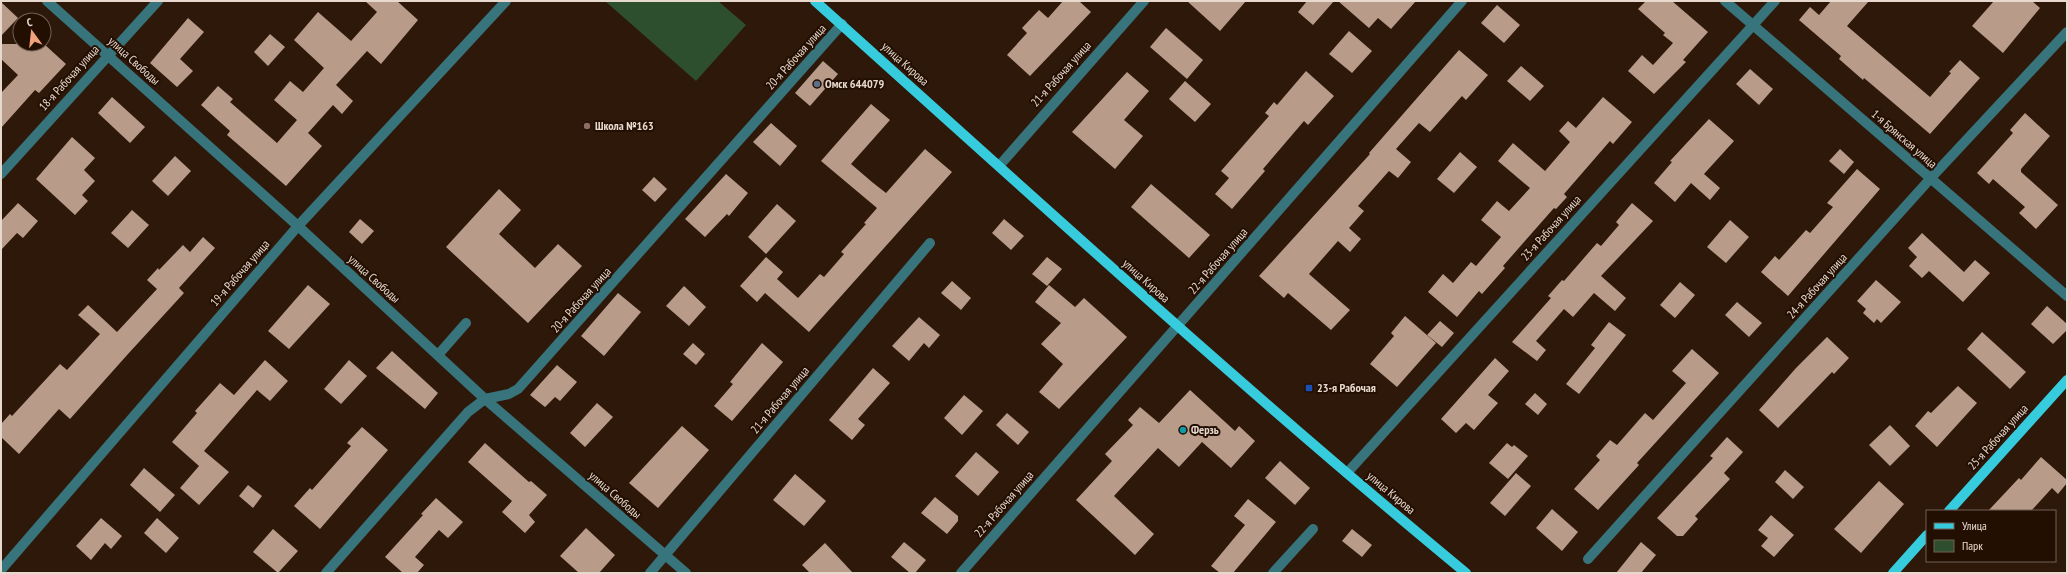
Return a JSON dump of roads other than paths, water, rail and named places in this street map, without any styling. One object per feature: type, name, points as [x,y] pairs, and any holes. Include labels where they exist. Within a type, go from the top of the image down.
[{"type":"main road","name":"улица Кирова","points":[[818,2],[1178,326],[1347,473],[1466,573]]},
{"type":"main road","name":"25-я Рабочая улица","points":[[1950,510],[2067,380]]},
{"type":"main road","points":[[1893,573],[1926,536]]},
{"type":"street","name":"улица Свободы","points":[[47,1],[298,226],[485,399],[686,573]]},
{"type":"street","name":"18-я Рабочая улица","points":[[1,174],[107,55],[158,1]]},
{"type":"street","name":"19-я Рабочая улица","points":[[1,570],[298,226],[506,1]]},
{"type":"street","name":"21-я Рабочая улица","points":[[999,166],[1144,1]]},
{"type":"street","name":"22-я Рабочая улица","points":[[961,573],[1462,1]]},
{"type":"street","name":"1-я Брянская улица","points":[[1725,1],[2067,296]]},
{"type":"street","name":"23-я Рабочая улица","points":[[1347,473],[1775,1]]},
{"type":"street","name":"20-я Рабочая улица","points":[[326,573],[468,412],[485,399],[509,394],[518,389],[842,24]]},
{"type":"street","name":"24-я Рабочая улица","points":[[1588,559],[1930,179],[2067,32]]},
{"type":"street","name":"21-я Рабочая улица","points":[[650,573],[666,556],[930,243]]},
{"type":"street","points":[[438,355],[466,323]]},
{"type":"street","points":[[1273,573],[1313,529]]},
{"type":"place","name":"Омск 644079","points":[[817,84]]},
{"type":"place","name":"Школа №163","points":[[587,126]]},
{"type":"place","name":"23-я Рабочая","points":[[1309,388]]},
{"type":"place","name":"Ферзь","points":[[1183,430]]}]
